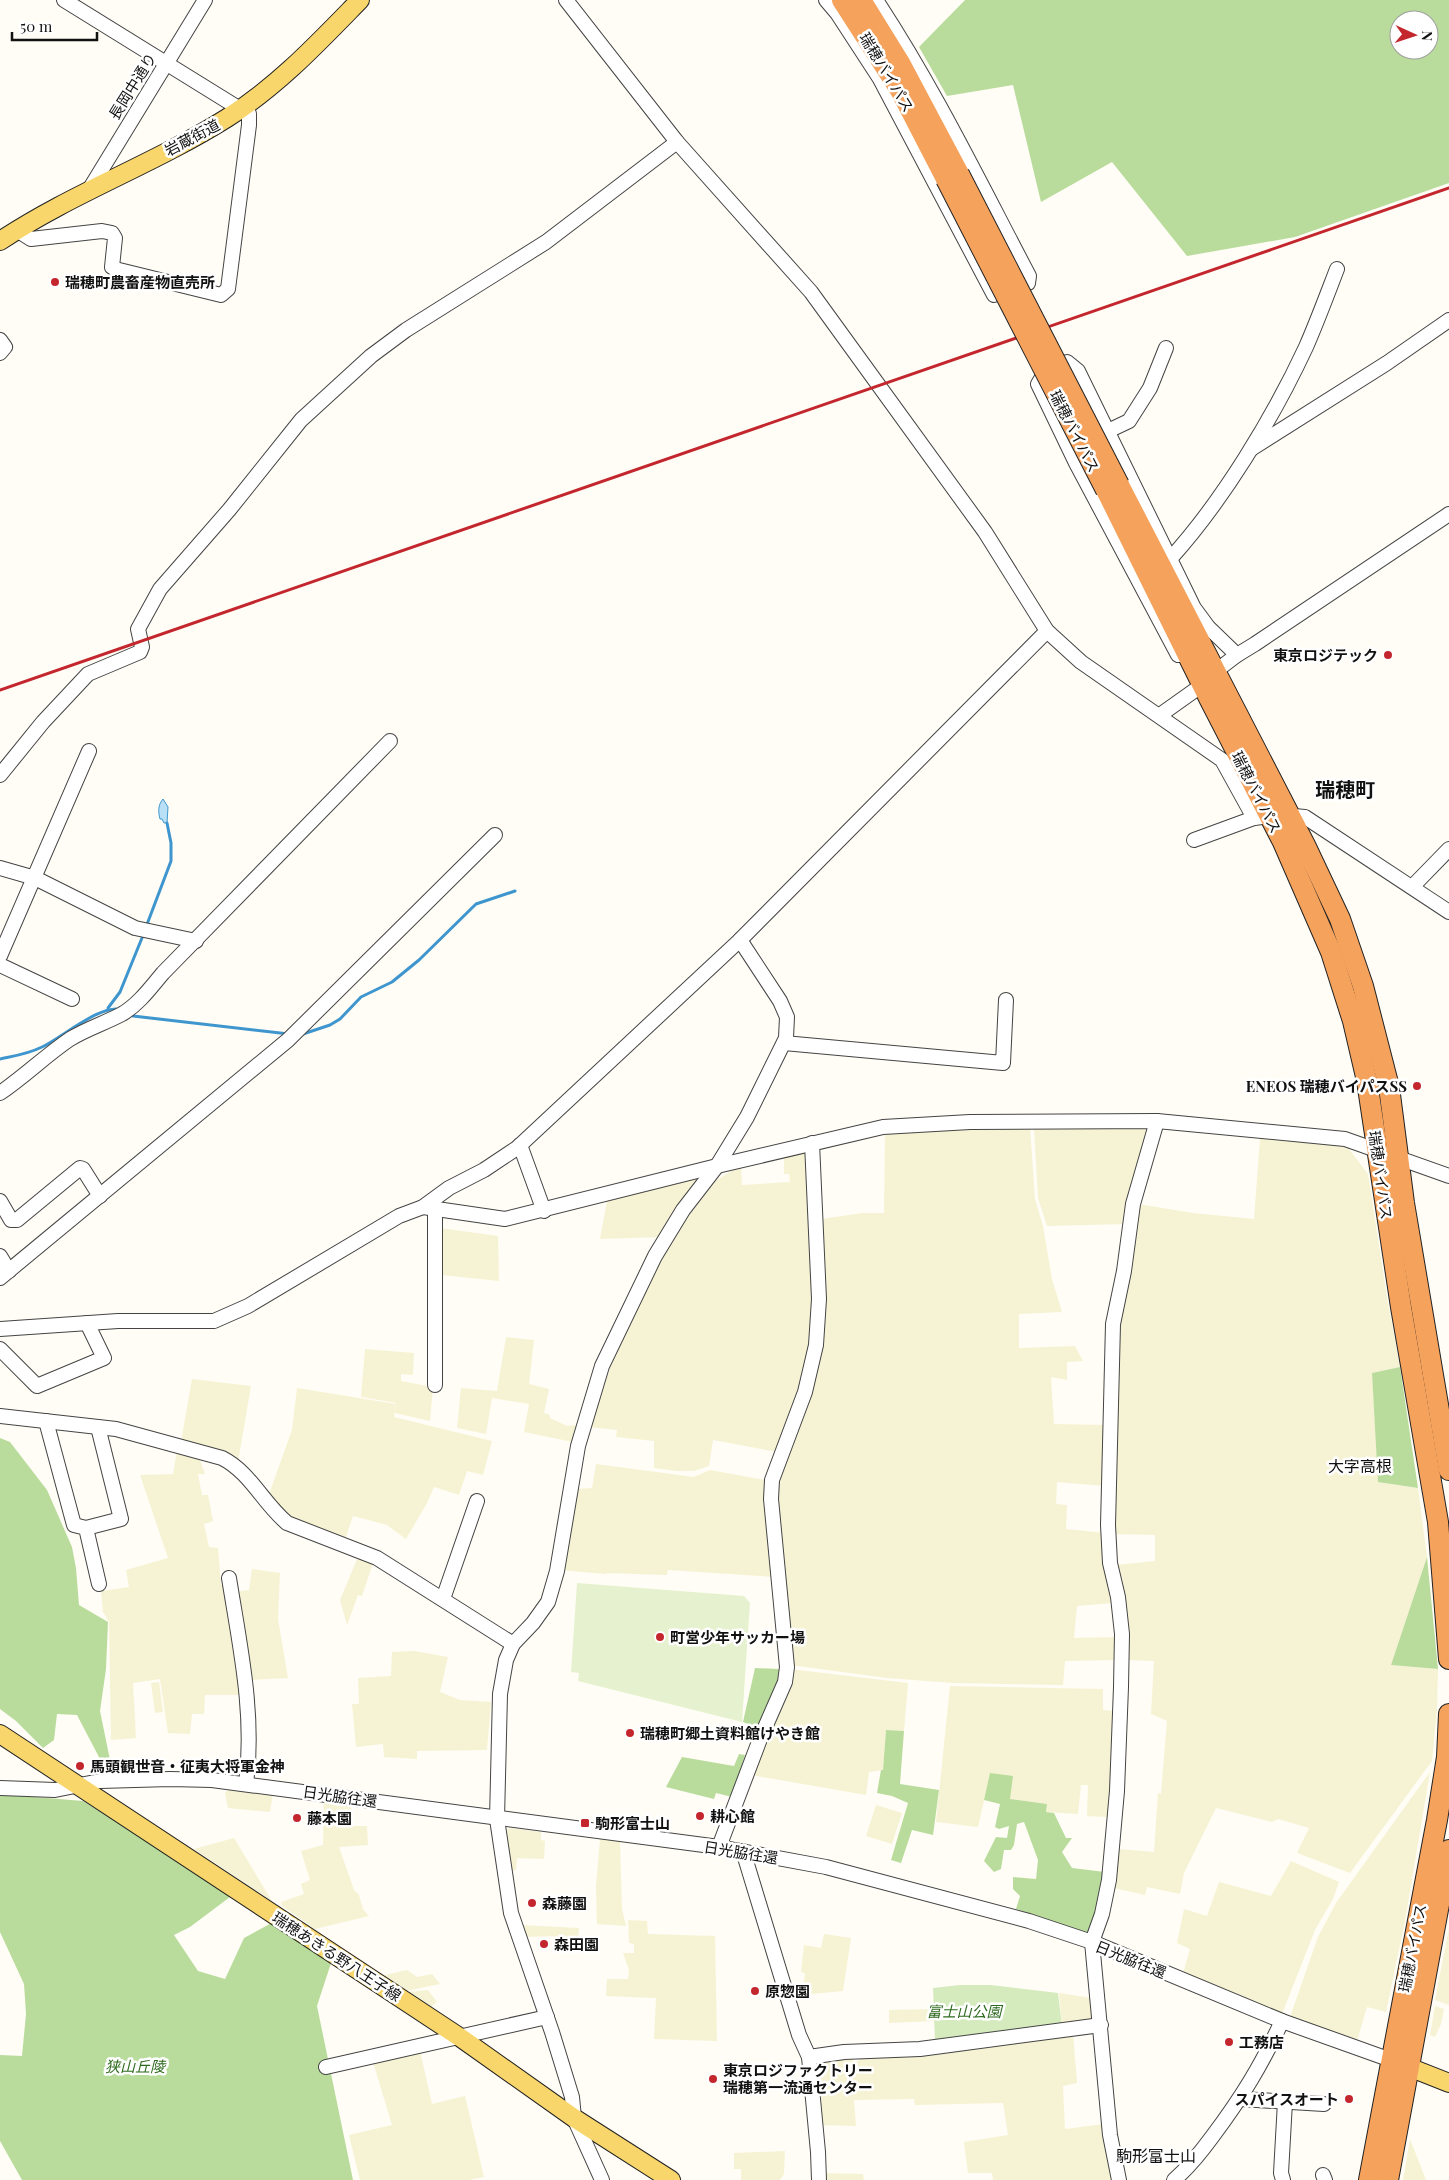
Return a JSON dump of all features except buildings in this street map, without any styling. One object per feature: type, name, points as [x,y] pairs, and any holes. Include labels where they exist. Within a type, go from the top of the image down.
[{"type":"highway","name":"瑞穂バイパス","points":[[842,0],[952,176]]},
{"type":"highway","name":"瑞穂バイパス","points":[[861,0],[900,63],[952,176],[1112,488],[1216,671],[1271,816],[1317,917],[1339,975],[1360,1050],[1438,1522],[1449,1659]]},
{"type":"highway","name":"瑞穂バイパス","points":[[1112,488],[1203,693],[1271,816],[1340,919],[1363,986],[1389,1087],[1405,1212],[1449,1470]]},
{"type":"highway","name":"瑞穂バイパス","points":[[1388,2180],[1400,2063],[1447,1757],[1449,1714]]},
{"type":"highway","name":"瑞穂バイパス","points":[[1369,2180],[1400,2063],[1449,1850]]},
{"type":"main road","name":"岩蔵街道","points":[[0,241],[88,190],[196,136],[243,107],[304,57],[360,0]]},
{"type":"main road","name":"瑞穂あきる野八王子線","points":[[0,1734],[461,2038],[574,2118],[671,2180]]},
{"type":"main road","name":"日光脇往還","points":[[1400,2063],[1449,2083]]},
{"type":"street","points":[[17,230],[31,239],[102,231],[112,233],[115,238],[112,267],[115,269],[221,295],[228,289],[238,220],[249,114],[243,107],[166,63],[64,0]]},
{"type":"street","name":"長岡中通り","points":[[88,190],[205,0]]},
{"type":"street","points":[[566,0],[678,142],[812,292],[986,532],[1047,631],[1081,662],[1160,715],[1222,760],[1271,816]]},
{"type":"street","points":[[826,0],[837,13],[880,79],[994,295],[1028,283],[1030,276],[938,104],[913,59],[876,0]]},
{"type":"street","points":[[0,775],[43,722],[88,674],[140,652],[142,647],[138,629],[160,589],[229,510],[301,420],[371,356],[546,242],[678,142]]},
{"type":"street","points":[[1170,559],[1205,515],[1250,449],[1306,347],[1337,269]]},
{"type":"street","points":[[1250,449],[1387,363],[1449,320]]},
{"type":"street","points":[[0,340],[5,347],[0,353]]},
{"type":"street","points":[[1108,432],[1129,421],[1150,388],[1166,348]]},
{"type":"street","points":[[1160,715],[1203,693],[1146,597],[1038,384],[1047,369],[1067,362],[1078,371],[1194,608],[1208,627],[1237,655]]},
{"type":"street","points":[[1216,671],[1237,655],[1449,514]]},
{"type":"street","points":[[435,1385],[429,1207],[449,1188],[484,1170],[520,1145],[740,940],[1047,631]]},
{"type":"street","points":[[0,1093],[23,1078],[43,1058],[73,1038],[124,1012],[139,1000],[163,973],[390,741]]},
{"type":"street","points":[[0,956],[89,751]]},
{"type":"street","points":[[1194,840],[1271,816],[1305,817],[1449,912]]},
{"type":"street","points":[[0,1256],[4,1275],[208,1107],[233,1083],[292,1036],[495,835]]},
{"type":"street","points":[[1412,887],[1449,849]]},
{"type":"street","points":[[0,868],[35,878],[143,930],[196,941]]},
{"type":"street","points":[[602,2180],[574,2118],[572,2096],[511,1913],[497,1818],[500,1694],[506,1660],[513,1644],[533,1623],[548,1602],[557,1572],[578,1446],[602,1366],[655,1256],[683,1210],[717,1166],[747,1117],[784,1043],[788,1028],[784,1009],[740,940]]},
{"type":"street","points":[[0,965],[72,999]]},
{"type":"street","points":[[784,1043],[1003,1063],[1006,1000]]},
{"type":"street","points":[[0,1328],[146,1320],[214,1321],[248,1306],[400,1216],[429,1207],[505,1219],[812,1143],[896,1126],[1051,1120],[1157,1121],[1345,1139],[1449,1176]]},
{"type":"street","points":[[1119,2180],[1110,2136],[1092,1942],[1102,1914],[1110,1880],[1117,1791],[1121,1687],[1122,1634],[1118,1598],[1110,1563],[1108,1492],[1113,1324],[1124,1271],[1133,1204],[1157,1121]]},
{"type":"street","points":[[720,1848],[760,1739],[777,1702],[787,1667],[771,1499],[772,1480],[805,1392],[816,1344],[819,1299],[812,1143]]},
{"type":"street","points":[[520,1145],[544,1210]]},
{"type":"street","points":[[0,1201],[11,1220],[17,1220],[80,1168],[83,1169],[100,1196]]},
{"type":"street","points":[[0,1349],[37,1386],[104,1358],[87,1322]]},
{"type":"street","points":[[0,1416],[116,1429],[222,1458],[233,1463],[242,1471],[274,1512],[287,1522],[377,1558],[513,1644]]},
{"type":"street","points":[[46,1421],[74,1525],[86,1528],[121,1519],[98,1427]]},
{"type":"street","points":[[443,1599],[477,1501]]},
{"type":"street","points":[[86,1528],[99,1584]]},
{"type":"street","points":[[229,1578],[247,1684],[250,1726],[246,1784]]},
{"type":"street","name":"日光脇往還","points":[[0,1788],[55,1790],[100,1781],[212,1780],[743,1851],[826,1866],[1030,1921],[1092,1942],[1282,2021],[1400,2063]]},
{"type":"street","points":[[743,1851],[799,2035],[809,2057],[819,2180]]},
{"type":"street","points":[[326,2067],[461,2038],[547,2017]]},
{"type":"street","points":[[1174,2180],[1193,2160],[1241,2099],[1261,2066],[1282,2021]]},
{"type":"street","points":[[809,2057],[844,2052],[920,2049],[1101,2025]]},
{"type":"street","points":[[1241,2099],[1324,2104]]},
{"type":"street","points":[[1284,2180],[1281,2172],[1285,2102]]},
{"type":"shaded area","points":[[1149,1125],[1126,1224],[1047,1226],[1038,1198],[1034,1127]]},
{"type":"shaded area","points":[[1030,1127],[1035,1199],[1043,1226],[1052,1279],[1062,1312],[1019,1314],[1019,1348],[1075,1346],[1083,1361],[1067,1362],[1067,1380],[1051,1377],[1054,1424],[1106,1425],[1104,1486],[1057,1482],[1056,1504],[1067,1505],[1066,1529],[1105,1533],[1114,1603],[1077,1606],[1074,1638],[1118,1637],[1117,1660],[1065,1661],[1063,1685],[953,1683],[887,1678],[790,1665],[776,1481],[806,1399],[821,1219],[863,1213],[884,1213],[885,1133]]},
{"type":"shaded area","points":[[1260,1138],[1342,1145],[1349,1149],[1368,1174],[1400,1367],[1372,1373],[1379,1482],[1418,1488],[1427,1557],[1391,1665],[1438,1669],[1437,1710],[1432,1761],[1350,1873],[1297,1853],[1309,1828],[1278,1819],[1272,1822],[1216,1808],[1184,1873],[1180,1894],[1147,1887],[1145,1895],[1114,1888],[1118,1849],[1154,1852],[1158,1793],[1161,1794],[1167,1721],[1151,1714],[1154,1661],[1126,1660],[1116,1565],[1155,1561],[1155,1535],[1114,1534],[1116,1341],[1138,1204],[1193,1213],[1254,1219]]},
{"type":"shaded area","points":[[806,1151],[815,1315],[802,1385],[777,1452],[713,1440],[709,1466],[694,1471],[654,1468],[654,1441],[616,1437],[617,1430],[588,1427],[596,1402],[647,1281],[672,1240],[712,1183],[741,1165],[742,1185],[790,1182],[789,1174],[784,1174],[784,1157]]},
{"type":"shaded area","points":[[699,1176],[701,1180],[660,1237],[600,1239],[607,1201]]},
{"type":"shaded area","points":[[440,1228],[498,1236],[499,1281],[441,1275]]},
{"type":"shaded area","points":[[506,1337],[534,1340],[529,1384],[549,1389],[544,1413],[567,1426],[577,1425],[573,1442],[524,1432],[529,1404],[492,1398],[486,1434],[457,1428],[461,1388],[497,1391]]},
{"type":"shaded area","points":[[365,1349],[414,1353],[413,1375],[401,1374],[401,1381],[433,1387],[430,1421],[395,1413],[396,1403],[361,1397]]},
{"type":"shaded area","points":[[192,1379],[251,1386],[238,1462],[181,1442]]},
{"type":"shaded area","points":[[297,1388],[396,1404],[394,1417],[492,1441],[483,1475],[467,1471],[459,1495],[434,1487],[406,1539],[387,1525],[353,1516],[345,1540],[293,1521],[268,1497],[292,1430]]},
{"type":"shaded area","points":[[177,1451],[199,1457],[205,1474],[198,1474],[202,1495],[208,1495],[213,1521],[204,1524],[209,1547],[218,1548],[221,1585],[227,1584],[245,1695],[205,1695],[204,1714],[192,1714],[190,1734],[168,1733],[160,1679],[133,1683],[136,1738],[111,1740],[109,1622],[103,1612],[101,1591],[129,1587],[126,1570],[168,1558],[140,1475],[173,1474]]},
{"type":"shaded area","points":[[596,1464],[694,1477],[710,1470],[766,1480],[774,1577],[668,1570],[667,1575],[606,1574],[559,1570],[576,1489],[592,1488]]},
{"type":"shaded area","points":[[358,1557],[373,1563],[362,1596],[358,1595],[347,1625],[340,1600]]},
{"type":"shaded area","points":[[252,1569],[280,1573],[278,1619],[288,1678],[250,1680],[235,1592],[249,1590]]},
{"type":"shaded area","points":[[414,1651],[448,1657],[440,1692],[460,1700],[491,1702],[487,1750],[417,1751],[417,1759],[384,1757],[383,1744],[356,1747],[352,1704],[359,1704],[358,1678],[391,1676],[392,1652]]},
{"type":"shaded area","points":[[790,1669],[908,1683],[904,1731],[886,1730],[883,1770],[869,1772],[866,1795],[751,1775]]},
{"type":"shaded area","points":[[159,1682],[163,1712],[155,1713],[151,1683]]},
{"type":"shaded area","points":[[950,1686],[1103,1689],[1103,1710],[1116,1711],[1109,1817],[1087,1816],[1088,1785],[1081,1785],[1078,1814],[1046,1812],[1047,1804],[1009,1799],[990,1774],[978,1827],[936,1822]]},
{"type":"shaded area","points":[[1430,1772],[1405,1921],[1386,2012],[1367,2007],[1357,2041],[1290,2017],[1318,1937],[1336,1903]]},
{"type":"shaded area","points":[[229,1789],[273,1794],[270,1812],[228,1808],[225,1793]]},
{"type":"shaded area","points":[[324,1801],[351,1805],[351,1826],[367,1826],[368,1845],[339,1847],[354,1890],[359,1895],[363,1909],[369,1916],[315,1929],[282,1906],[281,1902],[304,1894],[301,1884],[310,1880],[301,1851],[323,1845]]},
{"type":"shaded area","points":[[876,1805],[902,1813],[892,1844],[866,1836]]},
{"type":"shaded area","points":[[509,1828],[541,1832],[541,1840],[545,1841],[544,1859],[517,1858],[516,1870],[510,1871],[506,1832]]},
{"type":"shaded area","points":[[234,1838],[272,1901],[194,1849]]},
{"type":"shaded area","points":[[600,1839],[620,1841],[622,1909],[626,1926],[597,1924],[596,1886]]},
{"type":"shaded area","points":[[1291,1861],[1339,1882],[1333,1899],[1315,1930],[1282,2014],[1183,1973],[1190,1949],[1177,1943],[1184,1909],[1207,1916],[1219,1882],[1271,1896]]},
{"type":"shaded area","points":[[628,1920],[647,1921],[648,1934],[715,1936],[717,2041],[654,2039],[656,1998],[606,1996],[607,1979],[628,1979],[629,1970],[623,1953],[634,1953],[634,1944],[629,1943]]},
{"type":"shaded area","points":[[521,1925],[579,1928],[578,1942],[554,1943],[553,1936],[524,1937]]},
{"type":"shaded area","points":[[1449,1928],[1449,2005],[1435,2000]]},
{"type":"shaded area","points":[[824,1934],[851,1938],[843,1991],[802,1995],[805,1973],[801,1972],[804,1945],[821,1948]]},
{"type":"shaded area","points":[[407,1970],[417,1977],[432,1974],[440,1984],[406,1991],[385,1977],[385,1975]]},
{"type":"shaded area","points":[[428,1990],[437,2002],[431,2007],[409,1992]]},
{"type":"shaded area","points":[[1059,1993],[1092,1998],[1096,2018],[1092,2023],[1062,2026]]},
{"type":"shaded area","points":[[1435,2006],[1444,2009],[1441,2024],[1435,2037],[1430,2035]]},
{"type":"shaded area","points":[[933,2009],[934,2021],[889,2023],[889,2010]]},
{"type":"shaded area","points":[[1073,2034],[1077,2083],[1063,2086],[1065,2129],[1104,2124],[1114,2180],[993,2180],[992,2173],[968,2173],[964,2142],[1008,2135],[1003,2103],[915,2105],[914,2099],[854,2100],[856,2126],[819,2125],[814,2065],[818,2059],[852,2055],[853,2062],[859,2061],[859,2055]]},
{"type":"shaded area","points":[[420,2051],[432,2104],[465,2096],[484,2177],[469,2180],[360,2180],[349,2135],[392,2125],[373,2062]]},
{"type":"shaded area","points":[[1410,2139],[1426,2180],[1403,2180]]},
{"type":"shaded area","points":[[785,2151],[784,2174],[780,2180],[741,2180],[741,2169],[734,2169],[734,2153]]},
{"type":"shaded area","points":[[822,2173],[863,2174],[864,2180],[821,2180]]},
{"type":"green space","points":[[965,0],[1449,0],[1449,183],[1295,237],[1187,256],[1112,162],[1041,202],[1013,85],[947,96],[919,47]]},
{"type":"green space","points":[[1400,1367],[1418,1488],[1378,1482],[1372,1373]]},
{"type":"green space","points":[[0,1438],[10,1442],[47,1490],[72,1547],[79,1605],[108,1622],[106,1669],[100,1711],[110,1760],[100,1759],[77,1715],[57,1714],[54,1740],[43,1748],[16,1721],[0,1709]]},
{"type":"green space","points":[[1427,1557],[1438,1669],[1391,1665]]},
{"type":"green space","name":"町営少年サッカー場","points":[[577,1583],[744,1596],[750,1603],[742,1722],[578,1681],[579,1673],[571,1672]]},
{"type":"green space","points":[[755,1668],[779,1669],[777,1687],[758,1728],[743,1722]]},
{"type":"green space","points":[[886,1730],[904,1731],[900,1784],[939,1790],[933,1835],[912,1830],[901,1863],[891,1860],[908,1803],[892,1796],[877,1793],[881,1770],[883,1770]]},
{"type":"green space","points":[[739,1754],[745,1755],[732,1797],[716,1793],[714,1799],[666,1787],[682,1757],[734,1766]]},
{"type":"green space","points":[[990,1773],[1013,1776],[1010,1799],[1047,1804],[1046,1812],[1054,1813],[1066,1838],[1072,1838],[1062,1852],[1072,1868],[1105,1872],[1094,1929],[1088,1933],[1016,1909],[1020,1896],[1013,1889],[1013,1877],[1036,1879],[1038,1860],[1024,1822],[1017,1824],[1014,1845],[1011,1850],[1004,1850],[1001,1869],[994,1872],[984,1861],[996,1837],[1007,1838],[1009,1826],[999,1829],[995,1827],[1000,1804],[984,1800]]},
{"type":"green space","name":"狭山丘陵","points":[[0,1794],[83,1801],[234,1894],[190,1927],[174,1935],[198,1971],[225,1979],[244,1938],[277,1920],[333,1957],[317,2006],[353,2180],[22,2180],[0,2141],[0,2055],[22,2056],[26,2014],[24,1984],[0,1932]]},
{"type":"green space","name":"富士山公園","points":[[960,1985],[991,1985],[1058,1993],[1062,2026],[935,2042],[933,1988]]},
{"type":"water","points":[[163,799],[168,807],[167,823],[164,823],[159,816],[159,806]]},
{"type":"waterway","points":[[146,927],[171,861],[171,843],[167,823]]},
{"type":"waterway","points":[[300,1035],[330,1025],[340,1019],[361,997],[392,982],[419,960],[476,904],[515,891]]},
{"type":"waterway","points":[[108,1008],[120,992],[144,933]]},
{"type":"waterway","points":[[0,1059],[42,1047],[82,1022],[104,1011],[122,1010]]},
{"type":"waterway","points":[[129,1014],[289,1034]]},
{"type":"railway","points":[[0,690],[1449,188]]},
{"type":"place","name":"瑞穂町農畜産物直売所","points":[[55,282]]},
{"type":"place","name":"東京ロジテック","points":[[1388,655]]},
{"type":"place","name":"ENEOS 瑞穂バイパスSS","points":[[1417,1086]]},
{"type":"place","name":"町営少年サッカー場","points":[[660,1637]]},
{"type":"place","name":"瑞穂町郷土資料館けやき館","points":[[630,1733]]},
{"type":"place","name":"馬頭観世音・征夷大将軍金神","points":[[80,1766]]},
{"type":"place","name":"耕心館","points":[[700,1816]]},
{"type":"place","name":"藤本園","points":[[297,1818]]},
{"type":"place","name":"駒形富士山","points":[[585,1823]]},
{"type":"place","name":"森藤園","points":[[532,1903]]},
{"type":"place","name":"森田園","points":[[544,1944]]},
{"type":"place","name":"原惣園","points":[[755,1991]]},
{"type":"place","name":"工務店","points":[[1229,2042]]},
{"type":"place","name":"東京ロジファクトリー 瑞穂第一流通センター","points":[[713,2079]]},
{"type":"place","name":"スパイスオート","points":[[1349,2099]]},
{"type":"district","name":"瑞穂町","points":[[1345,788]]},
{"type":"district","name":"大字高根","points":[[1360,1465]]},
{"type":"district","name":"駒形富士山","points":[[1156,2155]]}]
